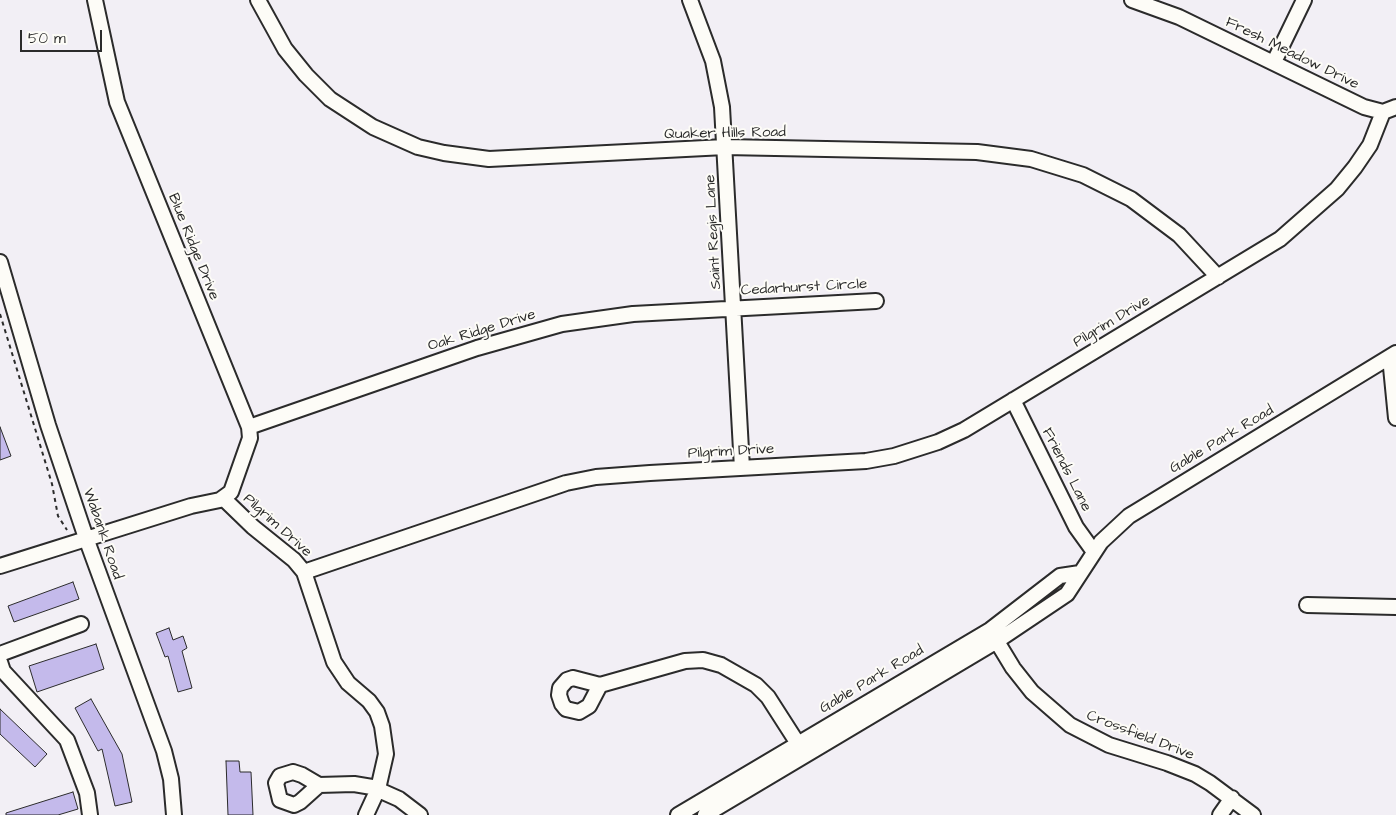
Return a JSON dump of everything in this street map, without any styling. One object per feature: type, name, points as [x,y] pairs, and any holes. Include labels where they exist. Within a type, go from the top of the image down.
[{"type":"street","name":"Blue Ridge Drive","points":[[95,0],[117,102],[249,427],[250,438],[241,467],[231,492],[223,498]]},
{"type":"street","name":"Quaker Hills Road","points":[[258,0],[285,50],[330,99],[365,123],[418,147],[471,158],[512,159],[725,147],[977,152],[1031,159],[1057,166],[1102,184],[1131,200],[1179,235],[1218,277]]},
{"type":"street","name":"Saint Regis Lane","points":[[690,0],[713,61],[721,97],[742,468]]},
{"type":"street","name":"Fresh Meadow Drive","points":[[1132,0],[1179,17],[1364,107],[1390,110]]},
{"type":"street","points":[[1274,62],[1304,0]]},
{"type":"street","name":"Pilgrim Drive","points":[[0,566],[86,538],[223,498],[253,527],[294,560],[304,572],[566,483],[596,477],[841,463],[894,456],[938,442],[1013,400],[1280,239],[1330,196],[1355,167],[1390,110]]},
{"type":"street","name":"Wabank Road","points":[[0,262],[48,425],[86,538],[164,750],[171,779],[174,815]]},
{"type":"street","name":"Cedarhurst Circle","points":[[734,308],[876,301]]},
{"type":"street","name":"Oak Ridge Drive","points":[[249,427],[477,348],[562,324],[633,314],[734,308]]},
{"type":"street","points":[[1393,355],[1396,418]]},
{"type":"street","name":"Gable Park Road","points":[[678,815],[802,749],[1068,594],[1094,552],[1112,530],[1129,516],[1393,355]]},
{"type":"street","name":"Friends Lane","points":[[1013,400],[1076,527],[1094,552]]},
{"type":"street","points":[[304,572],[334,662],[348,683],[377,712],[382,726],[386,754],[378,789],[366,815]]},
{"type":"street","points":[[1308,605],[1396,607]]},
{"type":"street","points":[[0,654],[81,624]]},
{"type":"street","name":"Crossfield Drive","points":[[993,636],[1013,668],[1032,692],[1070,725],[1109,745],[1167,762],[1194,774],[1232,798],[1253,815]]},
{"type":"street","points":[[600,685],[685,661],[703,660],[721,665],[756,685],[768,697],[802,749]]},
{"type":"street","points":[[0,662],[3,671],[67,740],[87,792],[90,815]]},
{"type":"street","name":"Gable Park Road","points":[[705,815],[802,749]]},
{"type":"street","points":[[319,785],[354,784],[378,789],[399,799],[420,815]]},
{"type":"street","points":[[1220,815],[1232,798]]},
{"type":"path","points":[[0,314],[52,484],[58,516],[67,530]]},
{"type":"building","points":[[0,427],[11,456],[0,460]]},
{"type":"building","points":[[73,582],[79,599],[14,622],[8,606]]},
{"type":"building","points":[[169,628],[173,640],[183,636],[187,648],[182,651],[192,688],[178,692],[168,656],[165,657],[156,633]]},
{"type":"building","points":[[96,644],[104,669],[37,692],[29,666]]},
{"type":"building","points":[[91,699],[122,754],[132,802],[115,806],[102,749],[98,751],[75,708]]},
{"type":"building","points":[[0,709],[47,754],[35,767],[0,734]]},
{"type":"building","points":[[226,761],[239,761],[240,772],[251,772],[253,815],[228,815]]},
{"type":"building","points":[[73,792],[78,809],[58,815],[6,815],[6,813]]}]
